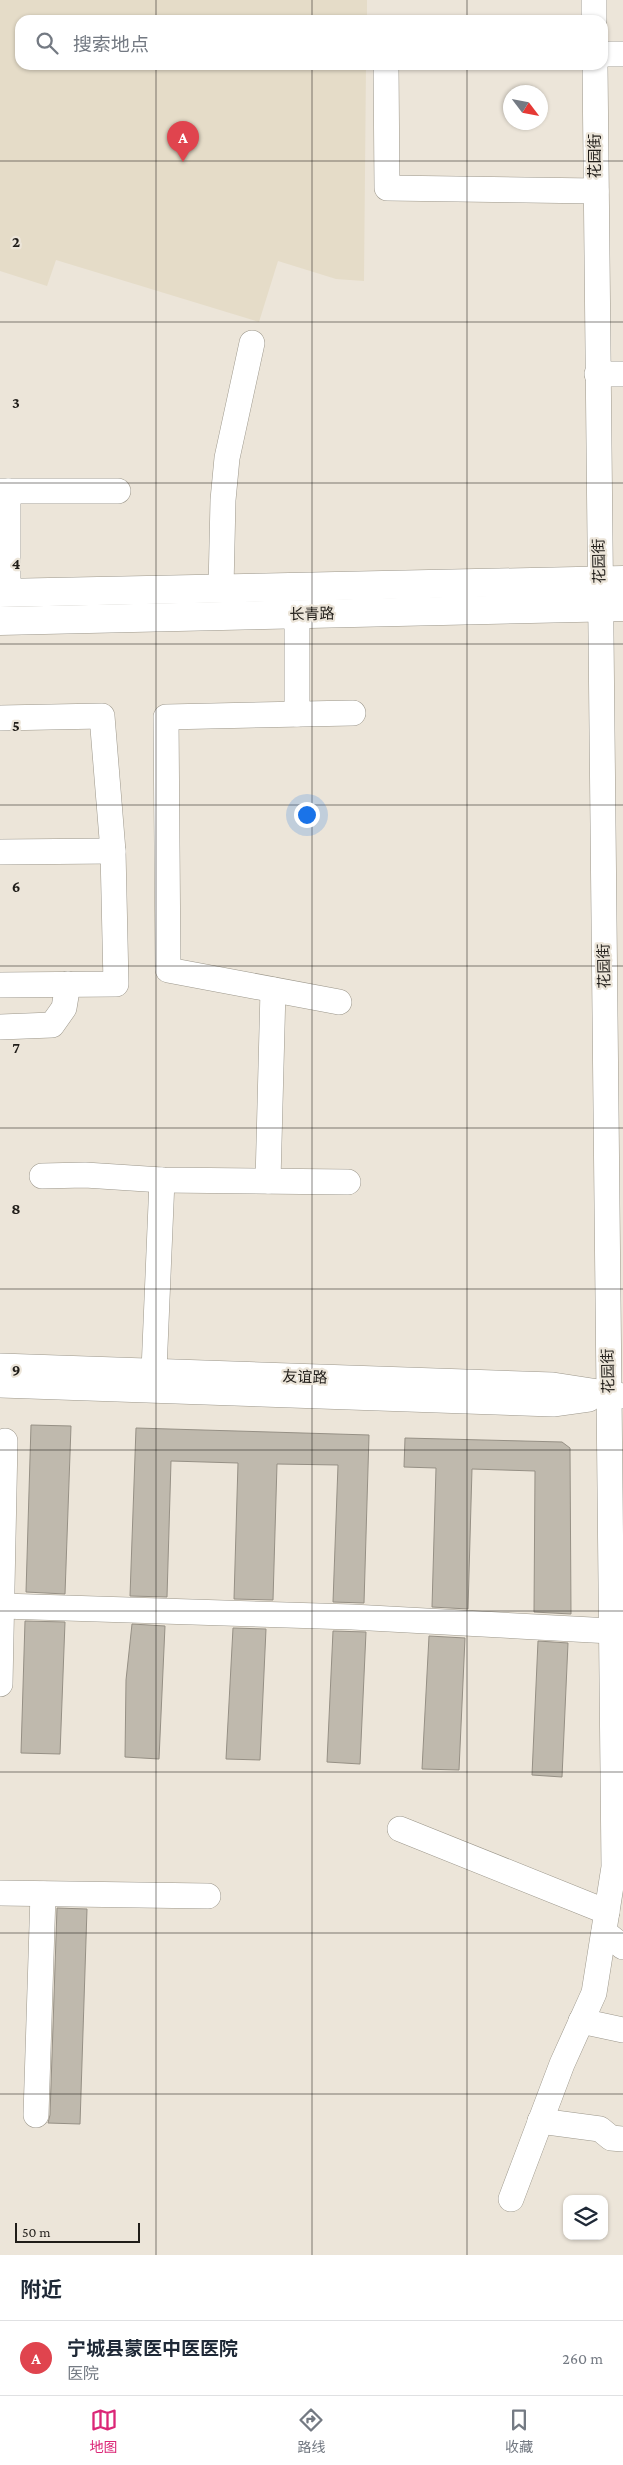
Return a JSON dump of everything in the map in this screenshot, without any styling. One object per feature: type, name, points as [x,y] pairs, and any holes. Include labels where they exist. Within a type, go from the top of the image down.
[{"type":"main road","name":"长青路","points":[[4,593],[611,580]]},
{"type":"main road","name":"长青路","points":[[0,621],[611,608]]},
{"type":"street","points":[[594,0],[594,15]]},
{"type":"street","points":[[608,54],[623,54]]},
{"type":"street","points":[[386,70],[387,188],[596,191]]},
{"type":"street","name":"花园街","points":[[511,2199],[540,2122],[594,1992],[614,1867],[618,1813],[611,1631],[616,1396],[611,580],[597,374],[595,70]]},
{"type":"street","points":[[221,588],[223,500],[227,458],[252,343]]},
{"type":"street","points":[[597,374],[623,374]]},
{"type":"street","points":[[4,593],[4,491],[118,491]]},
{"type":"street","points":[[297,614],[297,714]]},
{"type":"street","points":[[339,1002],[168,970],[166,717],[353,713]]},
{"type":"street","points":[[0,718],[102,716],[113,852],[116,984],[0,985]]},
{"type":"street","points":[[0,852],[113,852]]},
{"type":"street","points":[[0,1027],[52,1025],[64,1008],[68,984]]},
{"type":"street","points":[[268,1181],[273,990]]},
{"type":"street","points":[[42,1176],[85,1175],[162,1180],[348,1182]]},
{"type":"street","points":[[154,1371],[162,1180]]},
{"type":"street","name":"友谊路","points":[[0,1366],[553,1385],[616,1396]]},
{"type":"street","name":"友谊路","points":[[0,1385],[552,1404],[616,1396]]},
{"type":"street","points":[[0,1684],[6,1441]]},
{"type":"street","points":[[2,1606],[352,1617],[611,1631]]},
{"type":"street","points":[[400,1829],[605,1922],[623,1947]]},
{"type":"street","points":[[0,1894],[208,1896]]},
{"type":"street","points":[[36,2115],[43,1894]]},
{"type":"street","points":[[581,2021],[623,2030]]},
{"type":"street","points":[[540,2122],[600,2129],[611,2138],[623,2139]]},
{"type":"shaded area","points":[[0,0],[367,0],[367,15],[15,15],[15,70],[366,70],[364,281],[336,279],[278,261],[259,322],[56,260],[47,286],[0,271]]},
{"type":"building","points":[[31,1425],[71,1426],[65,1594],[26,1592]]},
{"type":"building","points":[[136,1428],[369,1435],[364,1603],[333,1602],[338,1465],[277,1464],[273,1600],[234,1599],[238,1463],[171,1461],[167,1597],[130,1596]]},
{"type":"building","points":[[405,1438],[562,1442],[570,1448],[571,1614],[534,1612],[535,1471],[472,1469],[468,1609],[432,1607],[436,1468],[404,1467]]},
{"type":"building","points":[[25,1621],[65,1622],[60,1754],[21,1753]]},
{"type":"building","points":[[132,1624],[165,1626],[159,1759],[125,1757],[126,1680]]},
{"type":"building","points":[[233,1628],[266,1629],[260,1760],[226,1759]]},
{"type":"building","points":[[333,1631],[366,1632],[360,1764],[327,1762]]},
{"type":"building","points":[[429,1636],[465,1638],[459,1770],[422,1769]]},
{"type":"building","points":[[538,1641],[568,1643],[562,1777],[532,1775]]},
{"type":"building","points":[[57,1908],[87,1909],[80,2124],[48,2123],[50,2115]]},
{"type":"place","name":"宁城县蒙医中医医院","points":[[183,162]]}]
